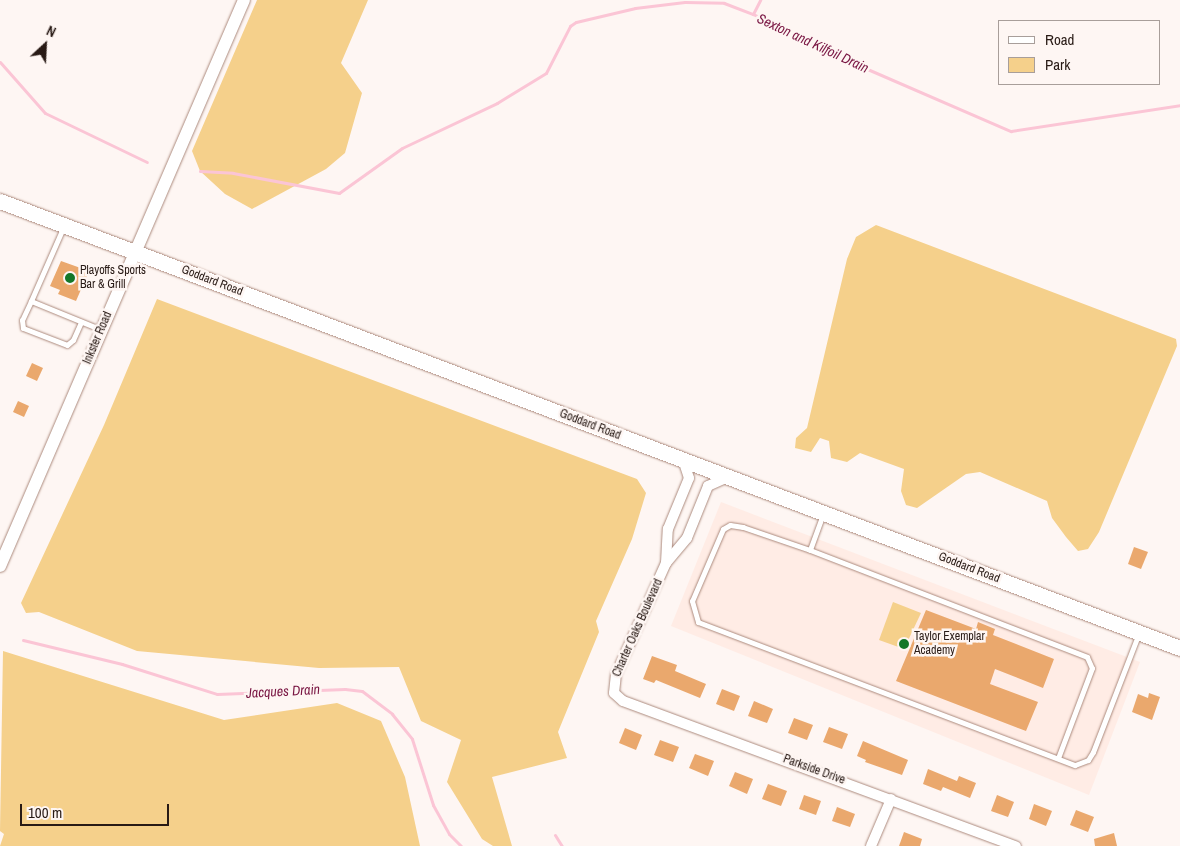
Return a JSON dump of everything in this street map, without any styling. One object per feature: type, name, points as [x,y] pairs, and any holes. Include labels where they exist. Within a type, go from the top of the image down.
[{"type":"main road","name":"Goddard Road","points":[[0,201],[1180,648]]},
{"type":"street","name":"Inkster Road","points":[[0,566],[244,0]]},
{"type":"street","name":"Charter Oaks Boulevard","points":[[666,563],[668,529],[689,478],[683,460]]},
{"type":"street","name":"Charter Oaks Boulevard","points":[[614,693],[616,674],[666,563],[687,538],[708,486],[728,477]]},
{"type":"street","name":"Parkside Drive","points":[[614,693],[623,701],[1016,846]]},
{"type":"street","points":[[871,846],[891,799]]},
{"type":"lane","points":[[64,225],[22,320],[23,328],[67,345],[73,340],[81,322]]},
{"type":"lane","points":[[31,301],[102,330]]},
{"type":"lane","points":[[810,550],[823,513]]},
{"type":"lane","points":[[1058,758],[1092,668],[1087,657],[810,550],[743,527],[730,525],[723,529],[692,601],[694,615],[698,622],[1075,765],[1088,760],[1139,633]]},
{"type":"shaded area","name":"Taylor Exemplar Academy","points":[[721,502],[1140,662],[1089,795],[671,626]]},
{"type":"green space","points":[[257,0],[368,0],[341,63],[362,93],[345,153],[326,169],[252,209],[225,194],[200,171],[192,151]]},
{"type":"green space","points":[[876,225],[1176,339],[1177,346],[1099,532],[1088,549],[1078,551],[1066,537],[1052,518],[1047,501],[980,472],[966,474],[917,508],[906,505],[901,491],[904,469],[860,453],[847,462],[831,458],[829,441],[820,438],[811,452],[795,448],[796,438],[807,428],[847,259],[856,237]]},
{"type":"green space","points":[[157,299],[637,479],[646,493],[632,539],[596,621],[599,632],[558,732],[567,758],[492,777],[512,846],[493,846],[482,839],[447,782],[461,740],[421,721],[399,667],[319,668],[137,651],[39,612],[26,613],[21,603],[104,425]]},
{"type":"green space","points":[[893,602],[921,613],[904,649],[879,640]]},
{"type":"green space","points":[[3,651],[224,720],[337,703],[381,721],[405,777],[420,846],[0,846],[4,834],[0,831]]},
{"type":"building","name":"Playoffs Sports Bar & Grill","points":[[61,261],[89,271],[76,301],[58,294],[60,290],[50,286]]},
{"type":"building","points":[[32,363],[43,368],[37,381],[26,376]]},
{"type":"building","points":[[18,401],[29,406],[24,417],[13,412]]},
{"type":"building","points":[[1134,547],[1148,552],[1141,569],[1128,564]]},
{"type":"building","points":[[926,610],[976,629],[978,622],[995,629],[993,635],[1054,659],[1043,688],[995,669],[990,684],[1038,702],[1026,731],[896,681]]},
{"type":"building","points":[[652,656],[677,665],[675,671],[706,684],[700,698],[656,680],[654,683],[643,679]]},
{"type":"building","points":[[722,689],[740,696],[734,711],[716,704]]},
{"type":"building","points":[[1149,693],[1160,697],[1152,720],[1132,712],[1138,694],[1148,698]]},
{"type":"building","points":[[754,701],[773,709],[767,723],[748,716]]},
{"type":"building","points":[[794,718],[813,725],[807,740],[788,733]]},
{"type":"building","points":[[829,727],[848,734],[842,749],[823,742]]},
{"type":"building","points":[[625,728],[642,735],[636,750],[619,743]]},
{"type":"building","points":[[660,740],[679,747],[673,762],[654,755]]},
{"type":"building","points":[[863,741],[908,760],[902,775],[865,762],[866,760],[857,756]]},
{"type":"building","points":[[695,754],[714,761],[708,776],[689,768]]},
{"type":"building","points":[[928,769],[957,781],[959,776],[976,783],[970,798],[943,787],[941,791],[923,784]]},
{"type":"building","points":[[735,772],[753,779],[747,794],[729,786]]},
{"type":"building","points":[[768,784],[787,791],[781,806],[762,799]]},
{"type":"building","points":[[804,795],[821,801],[816,815],[799,809]]},
{"type":"building","points":[[997,795],[1014,802],[1008,817],[991,811]]},
{"type":"building","points":[[1034,804],[1052,811],[1046,826],[1029,819]]},
{"type":"building","points":[[837,807],[855,814],[850,827],[832,821]]},
{"type":"building","points":[[1076,810],[1094,817],[1088,832],[1070,825]]},
{"type":"building","points":[[904,832],[922,839],[920,846],[899,846]]},
{"type":"building","points":[[1114,833],[1117,846],[1095,846],[1094,839]]},
{"type":"waterway","points":[[753,14],[760,0]]},
{"type":"waterway","name":"Sexton and Kilfoil Drain","points":[[200,171],[233,173],[339,193],[402,148],[497,103],[546,73],[570,26],[576,22],[635,8],[685,2],[724,3],[753,14],[835,55],[1011,131],[1180,105]]},
{"type":"waterway","name":"Sexton and Kilfoil Drain","points":[[0,62],[45,113],[147,162]]},
{"type":"waterway","name":"Jacques Drain","points":[[23,640],[122,664],[217,694],[345,689],[362,691],[392,714],[412,739],[433,805],[449,834],[461,846]]},
{"type":"waterway","points":[[555,835],[562,846]]},
{"type":"place","name":"Playoffs Sports Bar & Grill","points":[[70,278]]},
{"type":"place","name":"Taylor Exemplar Academy","points":[[904,644]]}]
